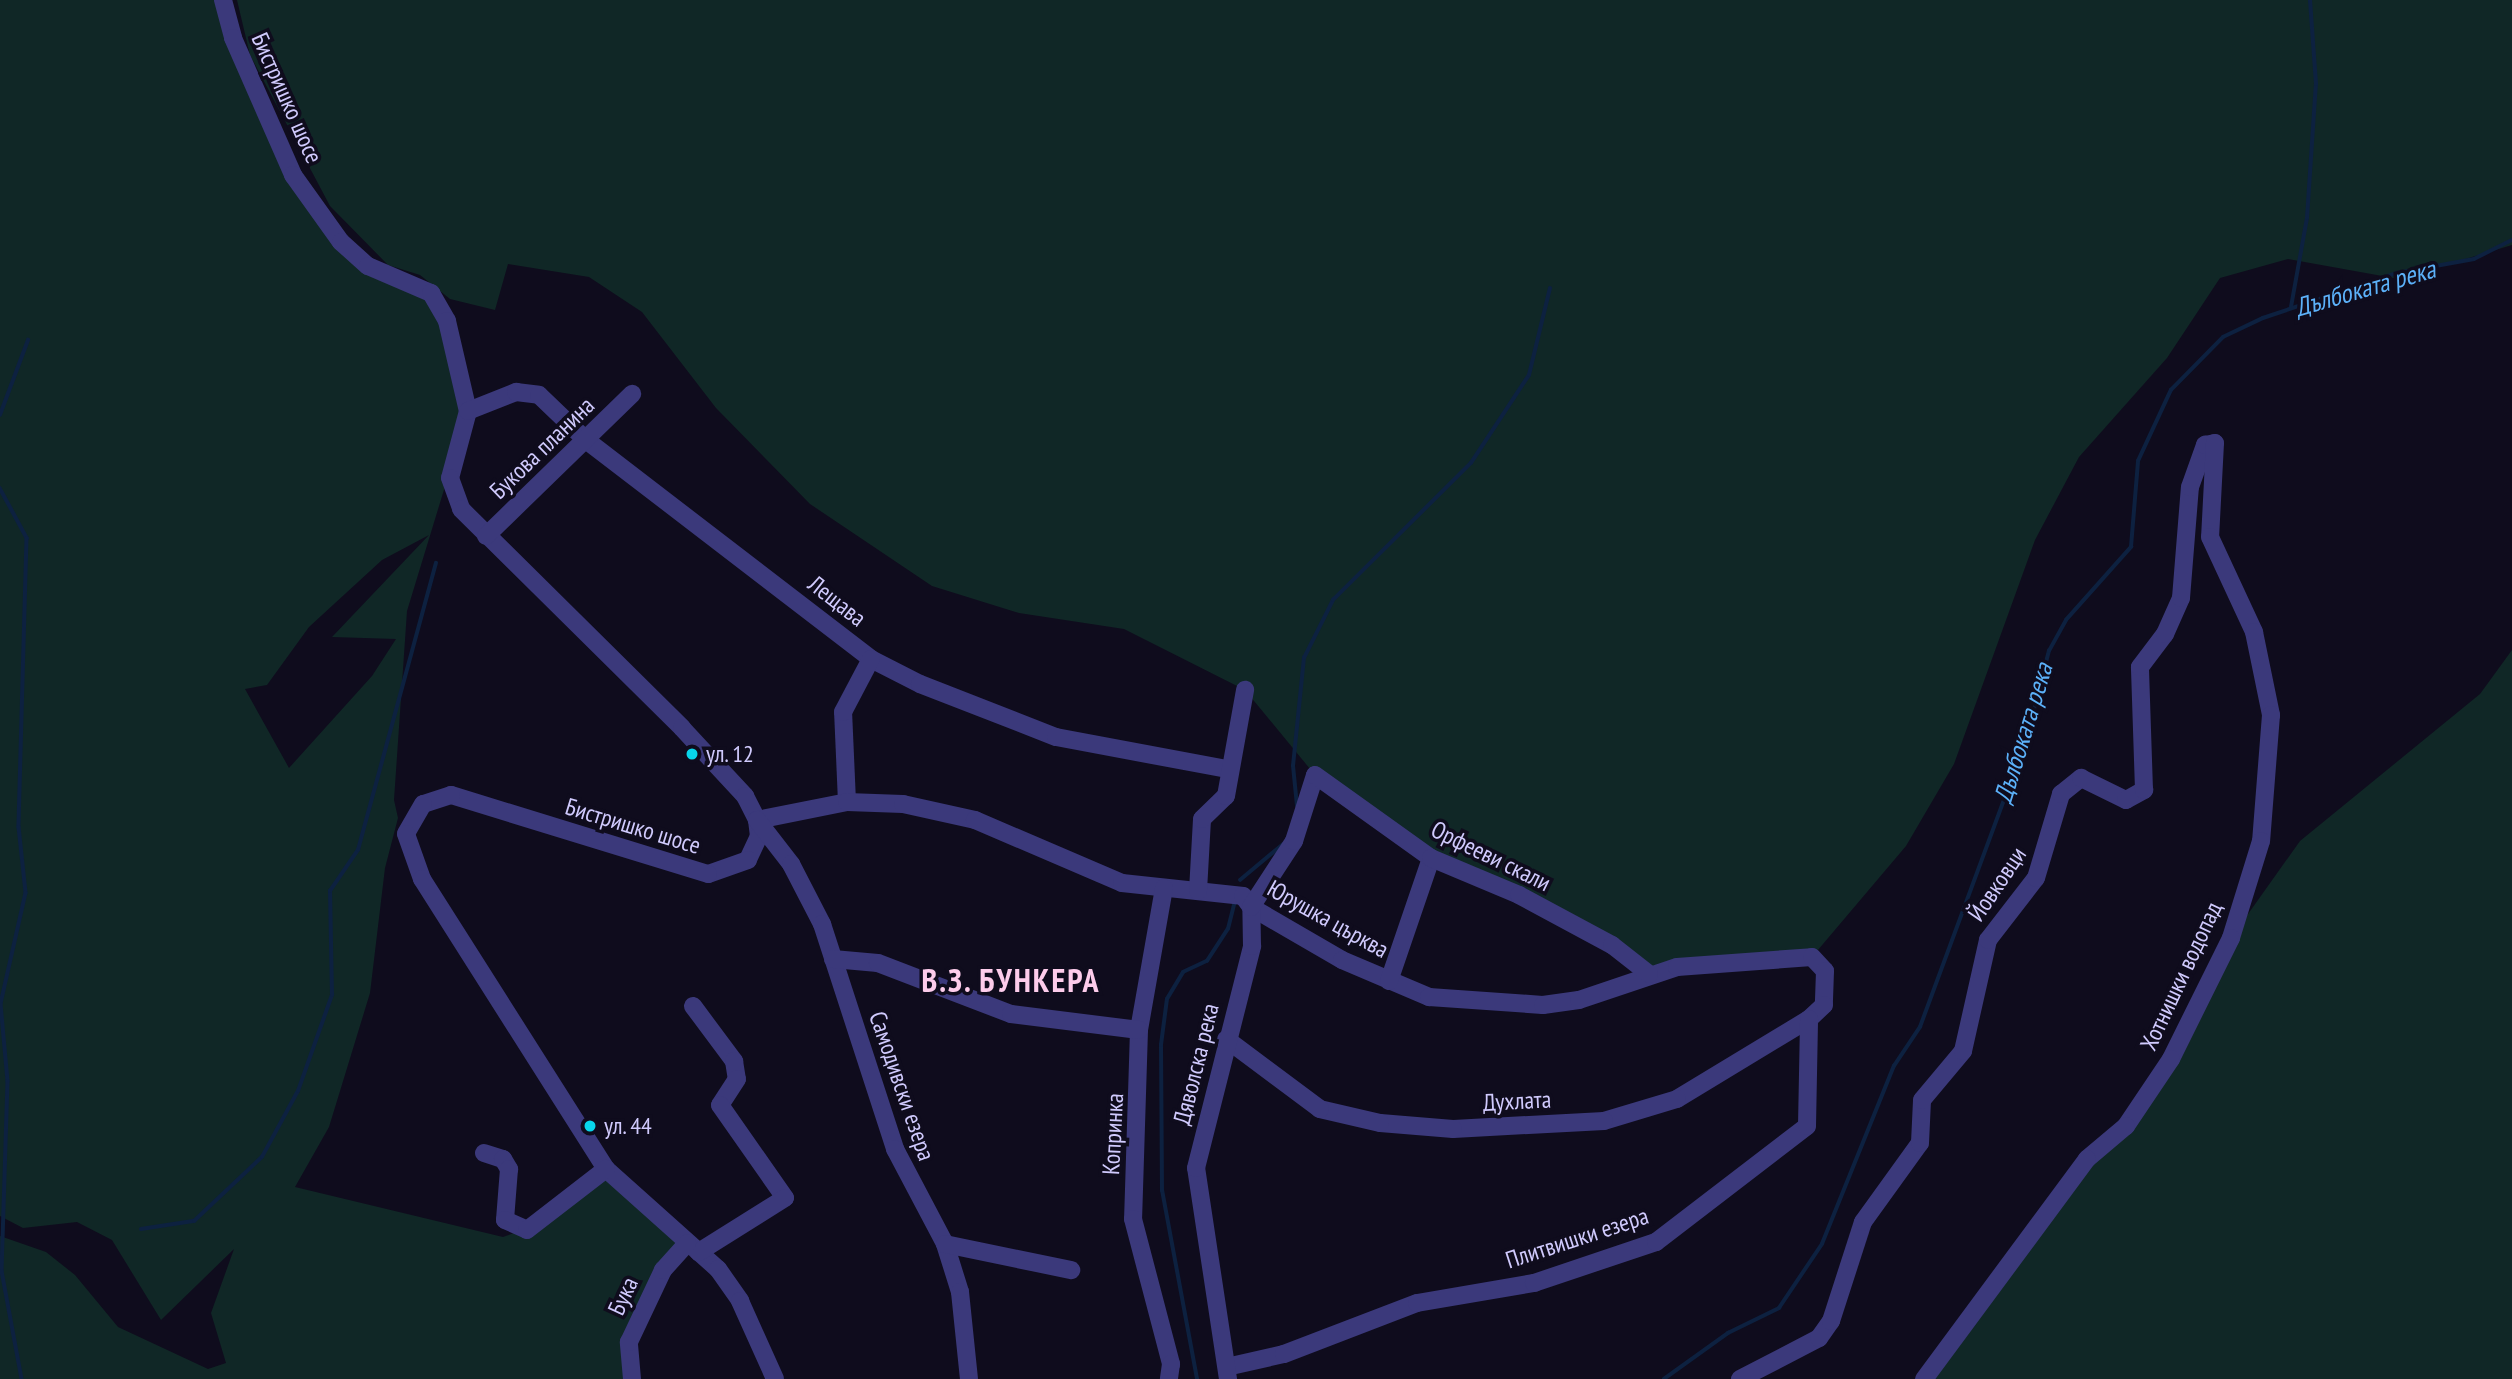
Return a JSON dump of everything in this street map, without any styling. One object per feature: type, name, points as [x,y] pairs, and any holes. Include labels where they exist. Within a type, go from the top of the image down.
[{"type":"street","name":"Бистришко шосе","points":[[223,0],[233,38],[293,176],[368,267],[431,293],[447,321],[468,411],[450,478],[461,509],[682,728],[745,796],[757,820],[759,836],[748,860],[708,874],[451,795],[423,804],[409,823],[407,850],[422,880],[606,1169],[693,1248],[740,1301],[775,1379]]},
{"type":"street","name":"Лещава","points":[[468,411],[516,392],[539,396],[586,440],[871,659],[1056,737],[1227,769]]},
{"type":"street","name":"Букова планина","points":[[486,536],[632,394]]},
{"type":"street","name":"Йовковци","points":[[1740,1379],[1799,1350],[1831,1321],[1863,1222],[1920,1143],[1922,1100],[1963,1051],[1988,940],[2036,878],[2061,794],[2081,778],[2126,800],[2144,790],[2140,667],[2165,634],[2181,598],[2190,487],[2205,445],[2215,443]]},
{"type":"street","name":"Хотнишки водопад","points":[[1924,1379],[2087,1159],[2126,1126],[2171,1059],[2231,938],[2260,841],[2271,715],[2254,632],[2210,537],[2215,443]]},
{"type":"street","points":[[847,802],[843,712],[871,659]]},
{"type":"street","points":[[1198,891],[1202,818],[1226,796],[1227,769],[1245,690]]},
{"type":"street","name":"Орфееви скали","points":[[1251,907],[1294,841],[1315,775],[1431,858],[1531,901],[1612,945],[1649,974]]},
{"type":"street","name":"Юрушка църква","points":[[757,820],[847,802],[903,804],[975,820],[1122,883],[1198,891],[1229,890],[1251,907],[1389,981],[1429,997],[1543,1005],[1579,1000],[1649,974],[1812,957],[1825,971],[1826,993],[1809,1019]]},
{"type":"street","name":"Самодивски езера","points":[[757,820],[791,864],[833,959],[895,1149],[944,1244],[960,1292],[969,1379]]},
{"type":"street","points":[[1389,981],[1431,858]]},
{"type":"street","name":"Копринка","points":[[1164,888],[1139,1030],[1133,1219],[1171,1364],[1169,1379]]},
{"type":"street","name":"Дяволска река","points":[[1229,1372],[1214,1304],[1210,1230],[1196,1168],[1226,1038],[1252,946],[1251,907]]},
{"type":"street","points":[[833,959],[878,962],[1011,1014],[1139,1030]]},
{"type":"street","name":"Бука","points":[[632,1379],[629,1342],[663,1270],[693,1248],[785,1198],[720,1105],[737,1079],[734,1061],[693,1006]]},
{"type":"street","name":"Духлата","points":[[1226,1038],[1320,1109],[1380,1123],[1453,1129],[1604,1121],[1648,1111],[1809,1019]]},
{"type":"street","name":"Плитвишки езера","points":[[1229,1372],[1417,1303],[1534,1283],[1656,1242],[1807,1126],[1809,1019]]},
{"type":"street","points":[[484,1153],[503,1158],[509,1169],[505,1220],[527,1230],[606,1169]]},
{"type":"street","points":[[944,1244],[1071,1269]]},
{"type":"green space","points":[[0,0],[223,0],[282,156],[341,242],[431,293],[468,411],[407,611],[394,800],[398,818],[385,868],[370,993],[329,1127],[295,1187],[503,1237],[543,1222],[606,1169],[687,1243],[629,1342],[634,1379],[0,1379],[0,1236],[46,1252],[75,1275],[118,1327],[208,1369],[226,1363],[211,1313],[234,1249],[161,1320],[112,1240],[77,1222],[23,1228],[0,1216]],"holes":[[[429,535],[332,637],[396,639],[372,676],[289,768],[245,689],[267,685],[309,627],[382,560]]]},
{"type":"green space","points":[[237,0],[2512,0],[2512,245],[2399,279],[2288,259],[2220,278],[2167,358],[2079,457],[2035,540],[1954,764],[1906,846],[1812,957],[1649,974],[1431,858],[1315,775],[1245,690],[1124,629],[1019,613],[932,586],[810,504],[716,408],[642,312],[589,277],[508,264],[495,310],[450,299],[420,275],[388,265],[330,206],[250,55]]},
{"type":"green space","points":[[2512,650],[2512,1379],[1924,1379],[2087,1159],[2126,1126],[2231,938],[2300,841],[2480,694]]},
{"type":"waterway","points":[[2291,307],[2307,218],[2316,84],[2310,0]]},
{"type":"waterway","name":"Дълбоката река","points":[[1664,1379],[1728,1333],[1779,1308],[1822,1244],[1894,1066],[1920,1027],[2027,737],[2049,651],[2066,620],[2131,547],[2138,461],[2171,390],[2223,337],[2263,318],[2397,273],[2474,259],[2512,240]]},
{"type":"waterway","points":[[1297,806],[1293,766],[1304,658],[1333,600],[1471,463],[1529,375],[1550,288]]},
{"type":"waterway","points":[[0,415],[28,340]]},
{"type":"waterway","points":[[0,488],[27,538],[19,827],[26,893],[1,1004],[8,1081],[2,1271],[22,1379]]},
{"type":"waterway","points":[[141,1229],[194,1221],[262,1157],[298,1091],[332,995],[330,891],[358,850],[436,563]]},
{"type":"waterway","points":[[1240,880],[1282,845]]},
{"type":"waterway","points":[[1197,1379],[1162,1191],[1161,1045],[1167,999],[1183,972],[1207,961],[1228,929],[1235,900]]},
{"type":"place","name":"ул. 12","points":[[692,754]]},
{"type":"place","name":"ул. 44","points":[[590,1126]]},
{"type":"district","name":"В.З. БУНКЕРА","points":[[1011,980]]}]
